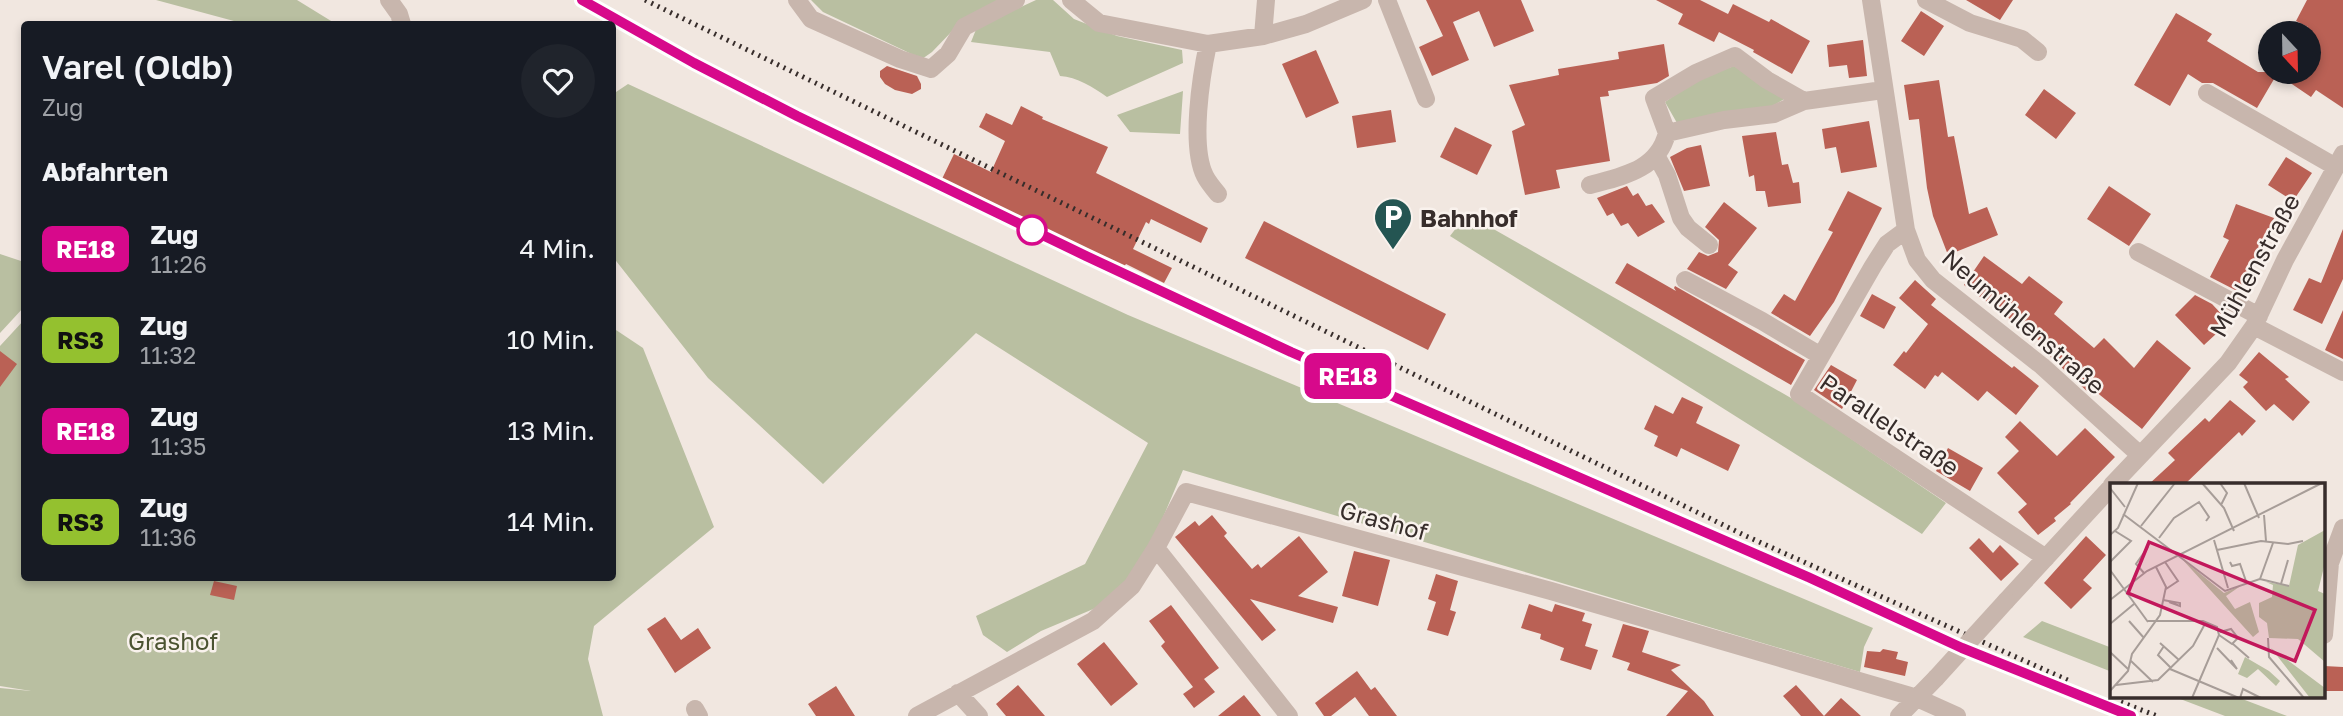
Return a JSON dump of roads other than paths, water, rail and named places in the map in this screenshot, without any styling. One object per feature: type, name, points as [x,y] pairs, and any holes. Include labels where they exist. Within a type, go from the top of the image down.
[{"type":"street","points":[[388,0],[401,21]]},
{"type":"street","points":[[797,0],[811,19],[900,59],[931,69],[948,54],[964,27],[1016,0]]},
{"type":"street","points":[[1071,0],[1098,23],[1208,44],[1263,36],[1306,24],[1363,0]]},
{"type":"street","points":[[1263,36],[1266,0]]},
{"type":"street","points":[[1387,0],[1426,99]]},
{"type":"street","name":"Neumühlenstraße","points":[[1871,0],[1906,230],[1917,260],[1933,280],[2042,366],[2140,455]]},
{"type":"street","points":[[1926,0],[1970,23],[2022,39],[2038,52]]},
{"type":"street","points":[[1208,44],[1201,79],[1199,154],[1205,175],[1217,194]]},
{"type":"street","points":[[1590,185],[1619,177],[1645,166],[1657,157],[1664,147],[1667,133],[1654,98],[1696,73],[1735,56],[1767,79],[1804,100]]},
{"type":"street","points":[[1667,133],[1724,120],[1774,114],[1804,100],[1883,90]]},
{"type":"street","points":[[2207,93],[2340,160]]},
{"type":"street","points":[[1657,157],[1667,175],[1681,218],[1688,228],[1709,245]]},
{"type":"street","name":"Mühlenstraße","points":[[2114,483],[2228,363],[2256,321],[2285,260],[2340,160]]},
{"type":"street","name":"Parallelstraße","points":[[1906,230],[1887,244],[1799,394],[2046,558]]},
{"type":"street","points":[[2138,252],[2343,372]]},
{"type":"street","points":[[1685,280],[1821,356]]},
{"type":"street","name":"Mühlenstraße","points":[[1899,716],[2110,487]]},
{"type":"street","name":"Grashof","points":[[917,716],[1093,621],[1132,586],[1186,492],[1552,591],[1917,698]]},
{"type":"street","points":[[2326,611],[2330,563],[2343,528]]},
{"type":"street","points":[[1156,548],[1289,716]]},
{"type":"street","points":[[958,693],[979,716]]},
{"type":"street","points":[[1917,698],[1956,716]]},
{"type":"railway","points":[[582,0],[843,139],[1199,310],[1905,622],[2131,716]]},
{"type":"railway","points":[[645,0],[1746,536],[2072,682]]},
{"type":"railway","points":[[2121,702],[2157,716]]},
{"type":"train","name":"RE18","points":[[582,0],[694,63],[797,116],[1291,352],[1808,577],[1962,648],[2131,716]]},
{"type":"place","name":"Bahnhof","points":[[1393,251]]}]
